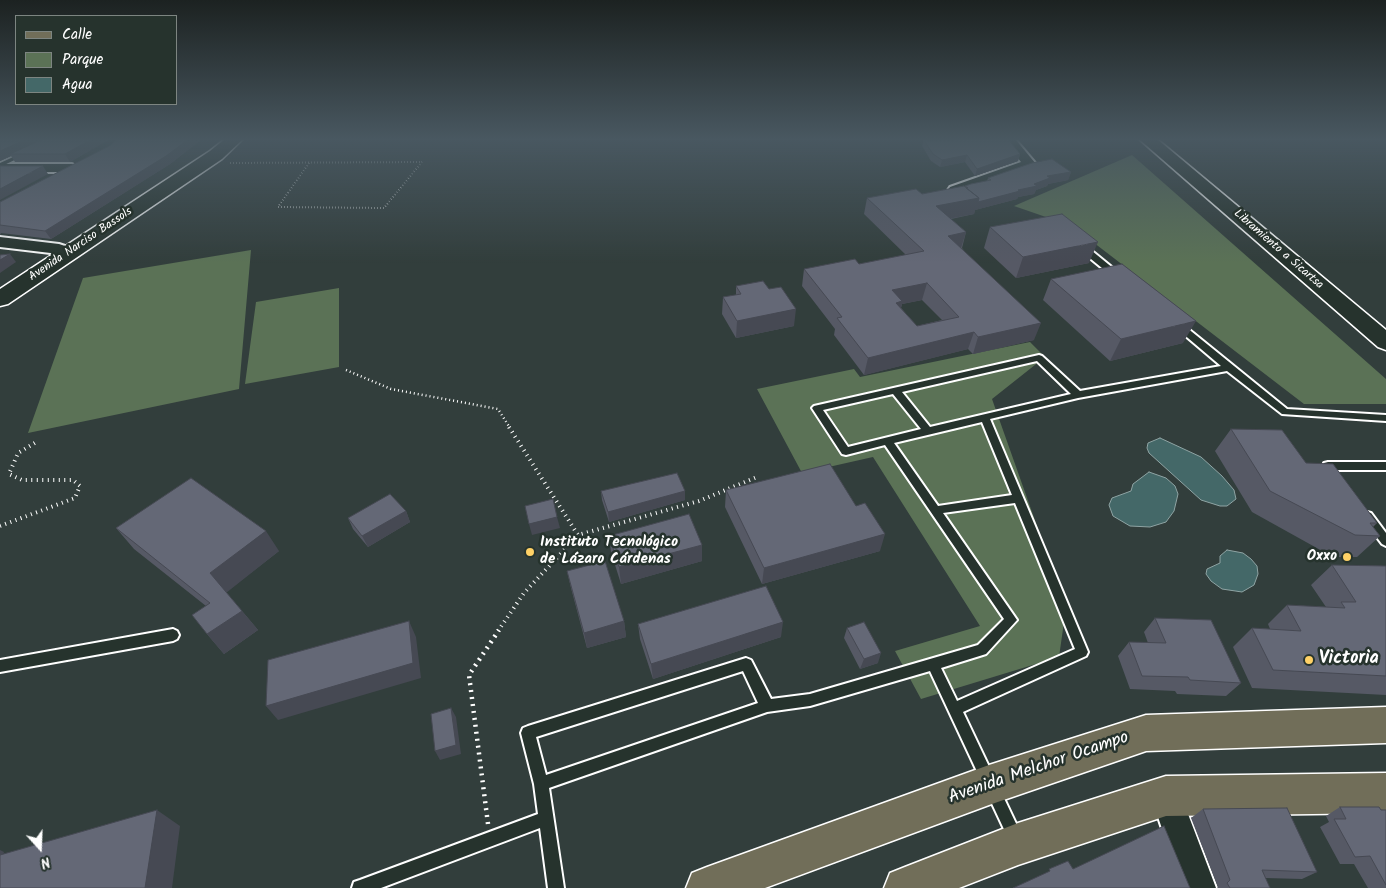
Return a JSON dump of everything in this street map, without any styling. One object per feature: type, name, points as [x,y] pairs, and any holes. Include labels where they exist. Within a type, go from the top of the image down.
[{"type":"main road","name":"Avenida Melchor Ocampo","points":[[707,888],[989,785],[1146,733],[1386,725]]},
{"type":"main road","points":[[905,888],[1018,844],[1166,796],[1386,793]]},
{"type":"street","name":"Avenida Narciso Bassols","points":[[0,286],[59,249],[160,180]]},
{"type":"street","name":"Avenida Narciso Bassols","points":[[0,300],[178,180]]},
{"type":"street","points":[[955,183],[969,180]]},
{"type":"street","name":"Libramiento a Sicartsa","points":[[1197,180],[1386,342]]},
{"type":"street","points":[[0,242],[59,249]]},
{"type":"street","points":[[1166,796],[1199,888]]},
{"type":"lane","points":[[1076,242],[1120,278]]},
{"type":"lane","points":[[1172,320],[1285,412],[1386,418]]},
{"type":"lane","points":[[1078,395],[1039,358],[817,408],[846,451],[1078,395],[1229,368]]},
{"type":"lane","points":[[896,390],[928,432]]},
{"type":"lane","points":[[954,710],[1082,652],[985,418]]},
{"type":"lane","points":[[541,784],[767,706],[810,700],[982,650],[1011,620],[888,442]]},
{"type":"lane","points":[[1339,481],[1328,466],[1386,466]]},
{"type":"lane","points":[[936,510],[1018,498]]},
{"type":"lane","points":[[1363,511],[1386,541]]},
{"type":"lane","points":[[0,666],[173,635]]},
{"type":"lane","points":[[556,888],[541,784],[528,733],[746,664],[767,706]]},
{"type":"lane","points":[[933,664],[1018,844]]},
{"type":"lane","points":[[360,888],[546,818]]},
{"type":"path","points":[[297,180],[278,207],[384,208],[407,180]]},
{"type":"path","points":[[346,370],[392,388],[498,409],[578,535]]},
{"type":"path","points":[[0,526],[46,511],[75,498],[80,486],[73,480],[22,480],[9,474],[18,454],[38,441]]},
{"type":"path","points":[[490,839],[469,675],[524,593],[578,535],[698,501],[757,477]]},
{"type":"green space","points":[[1073,180],[1161,180],[1386,379],[1386,404],[1304,404],[1072,226],[1014,206]]},
{"type":"green space","points":[[251,250],[239,389],[28,433],[83,278]]},
{"type":"green space","points":[[339,288],[339,367],[245,384],[256,302]]},
{"type":"green space","points":[[1030,342],[1045,357],[992,399],[1066,608],[1059,657],[921,699],[895,651],[980,626],[873,457],[802,473],[757,389],[854,369],[860,377]]},
{"type":"water","points":[[1160,438],[1201,457],[1234,490],[1236,499],[1227,506],[1220,506],[1201,500],[1149,453],[1148,443]]},
{"type":"water","points":[[1149,472],[1166,478],[1175,486],[1178,494],[1174,511],[1166,522],[1150,527],[1130,526],[1113,516],[1109,505],[1112,498],[1131,491],[1133,484]]},
{"type":"water","points":[[1227,550],[1243,553],[1257,566],[1258,574],[1254,585],[1242,592],[1222,589],[1211,581],[1206,574],[1207,569],[1220,563],[1220,556]]},
{"type":"building","points":[[0,180],[16,180],[0,189]]},
{"type":"building","points":[[42,180],[127,180],[45,231],[0,225],[0,202]]},
{"type":"building","points":[[989,180],[1043,180],[1034,184],[1037,186],[978,202],[979,198],[965,186]]},
{"type":"building","points":[[964,186],[979,198],[936,206],[966,232],[948,236],[1041,323],[978,337],[974,332],[868,358],[837,318],[842,317],[804,269],[855,259],[859,264],[924,251],[867,198],[916,189],[922,194]],"holes":[[[927,283],[959,317],[917,326],[896,303],[902,301],[892,290]]]},
{"type":"building","points":[[1062,214],[1098,242],[1023,257],[990,227]]},
{"type":"building","points":[[10,254],[0,260],[0,255]]},
{"type":"building","points":[[1122,264],[1196,321],[1121,339],[1051,279]]},
{"type":"building","points":[[763,281],[769,289],[781,287],[796,309],[737,321],[723,297],[741,294],[736,286]]},
{"type":"building","points":[[1231,429],[1282,430],[1306,463],[1333,464],[1377,523],[1370,523],[1380,536],[1355,535],[1270,491]]},
{"type":"building","points":[[830,464],[856,506],[865,503],[885,534],[764,568],[726,490]]},
{"type":"building","points":[[677,473],[685,491],[608,512],[601,491]]},
{"type":"building","points":[[191,478],[266,531],[210,573],[242,611],[207,634],[192,615],[210,603],[116,528]]},
{"type":"building","points":[[390,494],[406,511],[362,536],[348,518]]},
{"type":"building","points":[[553,499],[557,517],[529,524],[525,506]]},
{"type":"building","points":[[689,514],[702,545],[619,567],[609,536]]},
{"type":"building","points":[[605,561],[624,621],[584,633],[567,571]]},
{"type":"building","points":[[1332,565],[1386,566],[1386,676],[1273,670],[1252,628],[1301,631],[1287,605],[1345,608],[1341,602],[1356,602]]},
{"type":"building","points":[[766,586],[783,622],[651,664],[638,624]]},
{"type":"building","points":[[1155,618],[1211,620],[1241,683],[1190,680],[1188,677],[1142,676],[1129,642],[1166,643]]},
{"type":"building","points":[[409,621],[413,663],[266,706],[268,660]]},
{"type":"building","points":[[864,622],[881,653],[864,659],[847,628]]},
{"type":"building","points":[[451,708],[456,745],[435,751],[431,714]]},
{"type":"building","points":[[1340,807],[1379,807],[1381,810],[1386,810],[1386,885],[1370,856],[1355,857],[1334,819],[1346,819]]},
{"type":"building","points":[[1287,808],[1317,872],[1262,870],[1270,888],[1230,888],[1227,883],[1230,880],[1203,809]]},
{"type":"building","points":[[157,810],[145,888],[0,888],[0,855]]},
{"type":"building","points":[[1164,826],[1190,888],[1013,888],[1068,861],[1073,869]]},
{"type":"place","name":"Instituto Tecnológico de Lázaro Cárdenas","points":[[530,552]]},
{"type":"place","name":"Oxxo","points":[[1347,557]]},
{"type":"place","name":"Victoria","points":[[1309,660]]}]
